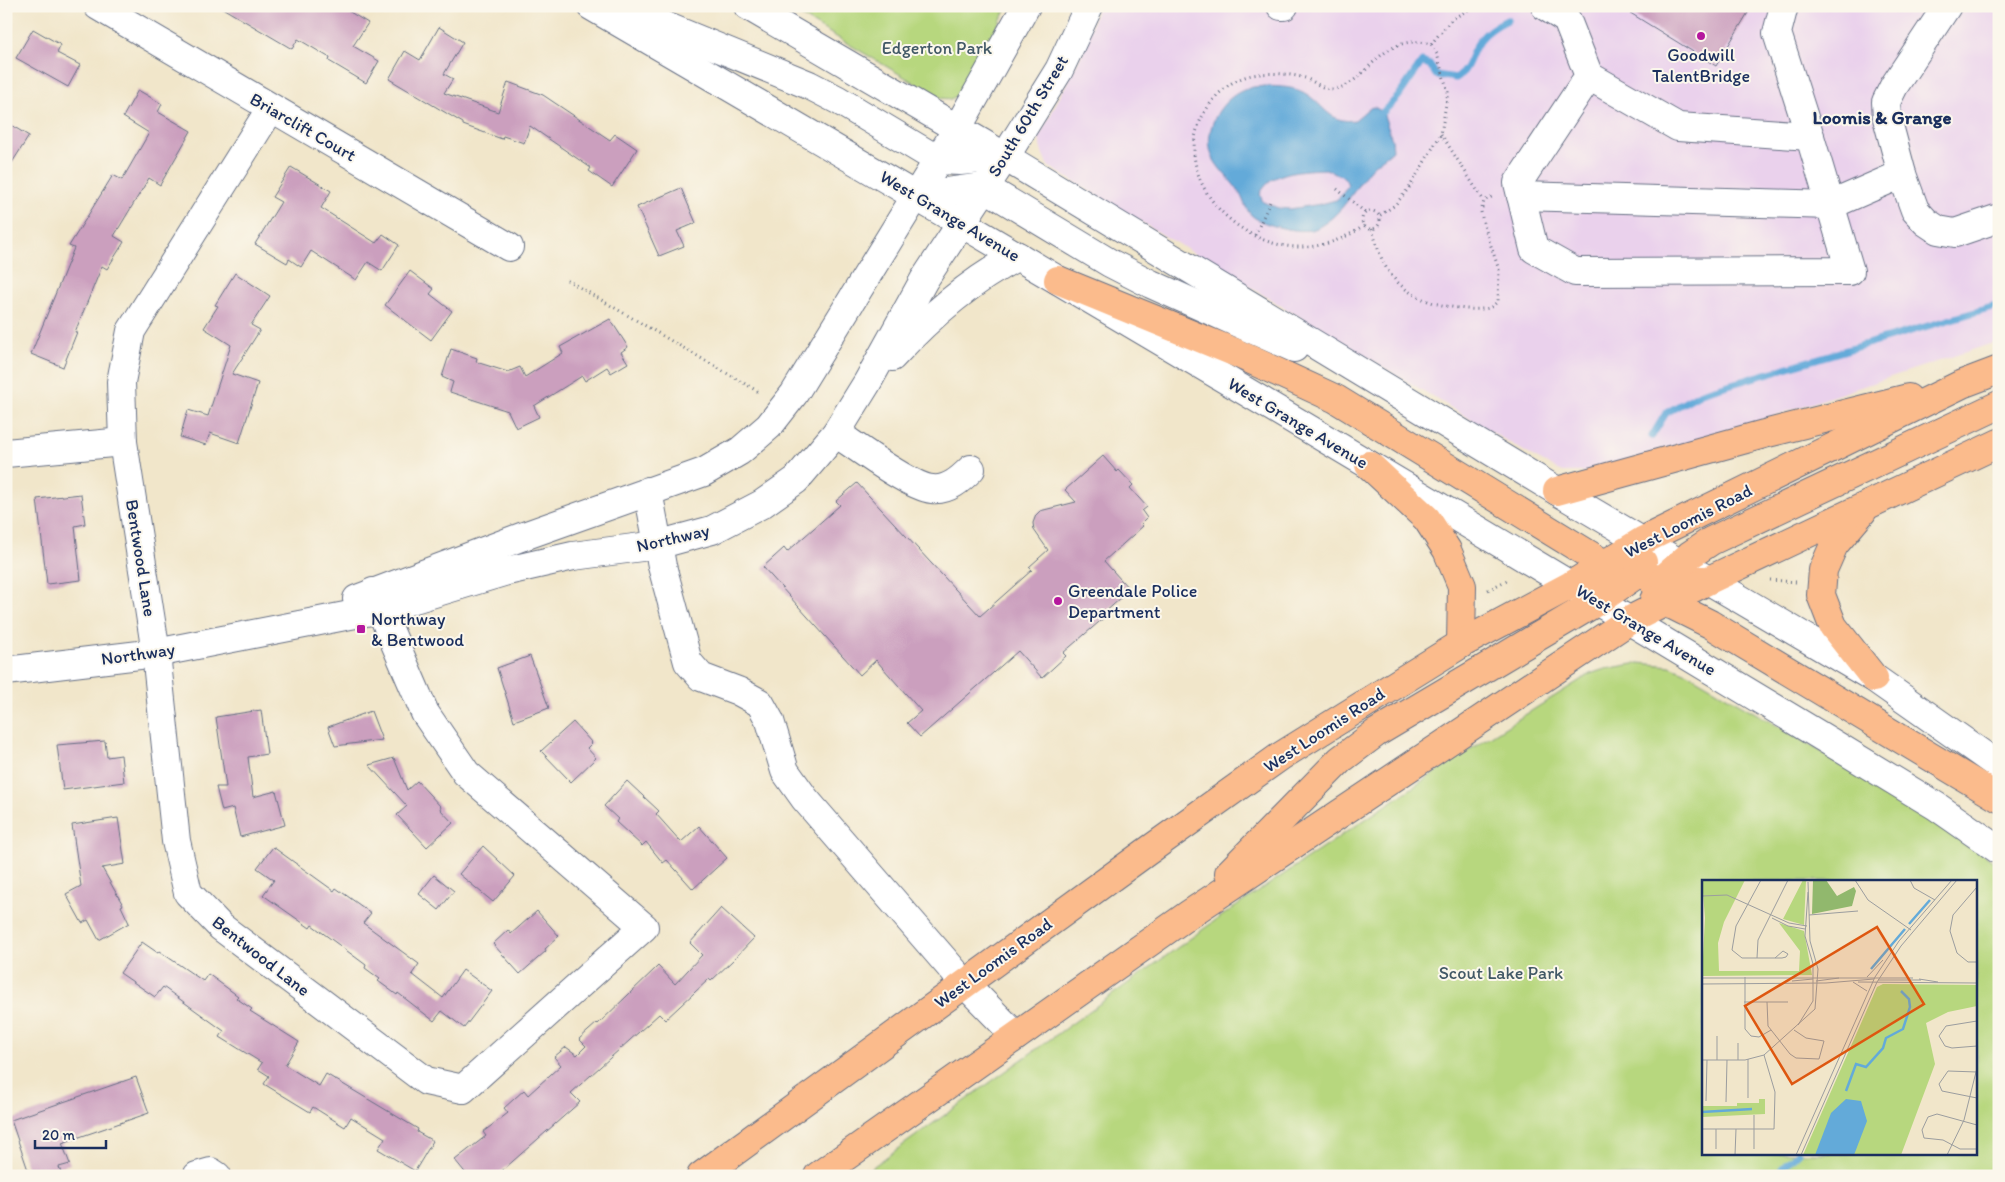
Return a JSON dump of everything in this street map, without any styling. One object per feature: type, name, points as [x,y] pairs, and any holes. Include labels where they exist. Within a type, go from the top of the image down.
[{"type":"main road","points":[[1058,280],[1234,352],[1336,399],[1674,606],[1710,624],[1999,798]]},
{"type":"main road","name":"West Loomis Road","points":[[818,1176],[1188,914],[1630,620],[1638,584],[1644,540],[1962,384],[1999,370]]},
{"type":"main road","points":[[1557,491],[1764,434],[1962,384]]},
{"type":"main road","points":[[1188,914],[1340,760],[1376,732],[1711,541],[1999,405]]},
{"type":"main road","name":"West Loomis Road","points":[[701,1176],[1281,756],[1461,644],[1571,585],[1709,580],[1999,443]]},
{"type":"main road","points":[[1369,465],[1427,519],[1446,550],[1462,586],[1461,644]]},
{"type":"main road","points":[[1871,503],[1853,521],[1834,546],[1823,570],[1821,595],[1833,626],[1874,678]]},
{"type":"street","name":"Briarclift Court","points":[[98,6],[509,246]]},
{"type":"street","name":"West Grange Avenue","points":[[591,6],[961,222],[1571,585]]},
{"type":"street","points":[[618,6],[809,85],[838,100],[938,160],[960,161],[1005,157]]},
{"type":"street","name":"West Grange Avenue","points":[[748,6],[1005,157],[1557,491],[1644,540],[1638,584],[1630,620],[1936,806],[1999,850]]},
{"type":"street","points":[[916,196],[957,129],[1026,6]]},
{"type":"street","name":"South 60th Street","points":[[961,222],[1005,157],[1059,70],[1089,6]]},
{"type":"street","points":[[1546,6],[1567,20],[1589,76],[1678,127],[1810,136]]},
{"type":"street","points":[[1589,76],[1520,189],[1534,249],[1575,272],[1850,271],[1777,33],[1784,6]]},
{"type":"street","points":[[1947,6],[1894,86],[1886,102],[1887,118],[1902,174],[1915,210],[1926,222],[1938,230],[1955,233],[1999,218]]},
{"type":"street","name":"Bentwood Lane","points":[[270,108],[131,331],[121,382],[123,442],[156,653],[176,841],[188,893],[221,927],[426,1082],[464,1089],[644,927],[466,773],[425,713],[377,601]]},
{"type":"street","points":[[1520,189],[1831,205],[1902,174]]},
{"type":"street","points":[[916,196],[984,187],[1110,263],[1151,284],[1274,340],[1383,385]]},
{"type":"street","name":"Northway","points":[[377,601],[648,491],[704,472],[740,450],[770,426],[794,394],[916,196]]},
{"type":"street","name":"Northway","points":[[6,671],[156,653],[269,632],[377,601],[507,570],[573,556],[657,545],[712,530],[762,504],[796,480],[836,433],[867,383],[924,280],[961,222]]},
{"type":"street","points":[[867,383],[913,334],[982,277],[1018,256]]},
{"type":"street","points":[[836,433],[914,484],[933,489],[955,484],[971,469]]},
{"type":"street","points":[[6,453],[123,442]]},
{"type":"street","points":[[648,491],[657,545],[688,662],[702,677],[738,691],[760,703],[770,721],[785,771],[805,799],[965,984],[1016,1036]]},
{"type":"street","name":"West Grange Avenue","points":[[1638,584],[1709,580],[1874,678],[1999,766]]},
{"type":"street","points":[[197,1176],[211,1172],[217,1176]]},
{"type":"path","points":[[1431,44],[1452,19],[1475,6]]},
{"type":"path","points":[[1364,226],[1332,242],[1297,247],[1280,244],[1255,235],[1228,218],[1212,202],[1202,184],[1196,167],[1194,152],[1196,135],[1204,114],[1213,100],[1222,90],[1242,78],[1262,74],[1292,75],[1306,78],[1332,89],[1343,86],[1356,77],[1391,47],[1423,42],[1431,44],[1437,54],[1448,92],[1441,134],[1409,188],[1395,204],[1379,216]]},
{"type":"path","points":[[1372,229],[1385,267],[1408,291],[1424,300],[1472,309],[1490,308],[1498,301],[1499,270],[1483,222],[1481,212],[1484,201],[1441,134]]},
{"type":"path","points":[[1337,189],[1366,213],[1372,212],[1379,216]]},
{"type":"path","points":[[1484,201],[1520,189]]},
{"type":"path","points":[[1255,235],[1270,202]]},
{"type":"path","points":[[1364,226],[1362,220],[1366,213]]},
{"type":"path","points":[[1372,229],[1379,225],[1379,216]]},
{"type":"path","points":[[1364,226],[1372,229]]},
{"type":"path","points":[[567,280],[759,392]]},
{"type":"path","points":[[1485,592],[1513,576]]},
{"type":"path","points":[[1772,581],[1799,582]]},
{"type":"shaded area","points":[[1098,6],[1999,6],[1999,341],[1707,438],[1593,472],[1562,472],[1527,453],[1048,166],[1041,150],[1039,137],[1083,52]]},
{"type":"green space","name":"Edgerton Park","points":[[784,6],[1008,6],[962,92],[951,99],[940,98]]},
{"type":"green space","name":"Scout Lake Park","points":[[1639,663],[1670,666],[1687,673],[1861,775],[1999,865],[1999,1176],[860,1176],[1216,920],[1458,757],[1590,674],[1605,669]]},
{"type":"water","points":[[1265,86],[1303,92],[1329,114],[1347,121],[1355,120],[1369,108],[1374,107],[1383,112],[1392,140],[1393,150],[1372,167],[1342,208],[1327,222],[1317,228],[1304,231],[1286,229],[1255,218],[1247,209],[1237,189],[1212,156],[1210,135],[1212,124],[1223,105],[1240,92],[1252,87]],"holes":[[[1326,169],[1345,178],[1348,185],[1342,195],[1336,200],[1321,204],[1290,209],[1278,208],[1263,202],[1260,194],[1272,180],[1298,171]]]},
{"type":"building","points":[[219,6],[340,6],[368,23],[353,46],[379,61],[366,83],[329,61],[330,58],[298,39],[292,49]]},
{"type":"building","name":"Goodwill TalentBridge","points":[[1619,6],[1752,6],[1716,66]]},
{"type":"building","points":[[439,27],[463,42],[444,74],[453,79],[444,93],[498,112],[508,82],[543,95],[610,140],[615,134],[637,149],[612,187],[589,171],[591,168],[530,126],[524,143],[503,136],[502,139],[463,125],[463,123],[389,79],[405,51],[420,60]]},
{"type":"building","points":[[33,29],[61,45],[57,53],[80,65],[68,87],[16,58]]},
{"type":"building","points":[[138,90],[162,104],[158,112],[191,131],[160,185],[149,178],[114,236],[124,242],[107,269],[102,266],[63,367],[31,354],[74,248],[69,246],[113,175],[122,180],[149,133],[123,117]]},
{"type":"building","points":[[6,122],[29,136],[6,172]]},
{"type":"building","points":[[291,167],[331,191],[321,208],[376,243],[383,234],[399,245],[382,271],[368,262],[356,280],[311,251],[301,267],[289,259],[287,263],[255,244],[281,202],[272,197]]},
{"type":"building","points":[[681,188],[696,223],[677,231],[684,246],[659,256],[637,207]]},
{"type":"building","points":[[410,271],[434,289],[430,294],[452,311],[431,340],[385,305]]},
{"type":"building","points":[[235,273],[270,296],[251,325],[260,330],[232,374],[258,383],[239,443],[210,433],[206,445],[180,437],[188,410],[208,416],[231,345],[204,328],[218,306],[215,305]]},
{"type":"building","points":[[610,319],[628,347],[621,352],[628,363],[611,373],[607,367],[585,381],[582,376],[534,406],[539,417],[516,428],[508,411],[450,392],[453,382],[442,377],[451,349],[477,358],[476,362],[508,372],[520,367],[525,377],[563,353],[560,347]]},
{"type":"building","points":[[1103,456],[1117,472],[1119,470],[1133,485],[1130,488],[1147,507],[1142,511],[1147,518],[1141,524],[1143,526],[1104,561],[1130,590],[1104,613],[1106,616],[1063,653],[1066,656],[1042,678],[1018,651],[920,737],[907,723],[921,711],[876,660],[860,675],[763,567],[784,548],[787,552],[840,505],[836,501],[857,483],[980,616],[1032,570],[1029,567],[1048,550],[1034,530],[1033,523],[1036,515],[1040,511],[1076,502],[1065,490]]},
{"type":"building","points":[[81,494],[85,524],[75,526],[81,580],[47,584],[37,499]]},
{"type":"building","points":[[530,656],[549,708],[514,721],[497,668]]},
{"type":"building","points":[[261,710],[267,754],[248,757],[253,797],[276,791],[285,825],[240,837],[233,808],[222,811],[216,787],[226,787],[216,717]]},
{"type":"building","points":[[371,711],[382,740],[335,746],[328,727]]},
{"type":"building","points":[[573,722],[592,743],[587,748],[596,758],[571,782],[541,751]]},
{"type":"building","points":[[105,741],[107,757],[121,755],[124,782],[63,790],[57,745]]},
{"type":"building","points":[[394,758],[407,790],[417,781],[453,823],[427,847],[397,815],[407,806],[369,765]]},
{"type":"building","points":[[627,781],[659,811],[656,814],[681,842],[699,826],[727,858],[693,889],[667,860],[663,863],[646,842],[642,846],[616,822],[618,819],[604,806]]},
{"type":"building","points":[[118,818],[125,864],[102,868],[123,905],[121,906],[129,923],[99,940],[88,920],[82,923],[66,894],[81,886],[72,825]]},
{"type":"building","points":[[483,846],[515,876],[493,902],[459,874]]},
{"type":"building","points":[[273,847],[334,891],[336,888],[371,913],[363,923],[419,964],[412,974],[443,998],[463,970],[492,991],[464,1028],[442,1011],[434,1021],[398,993],[397,995],[378,981],[380,979],[365,968],[366,965],[312,925],[310,928],[263,895],[274,880],[257,868]]},
{"type":"building","points":[[434,875],[454,891],[439,910],[419,894]]},
{"type":"building","points":[[721,908],[754,938],[711,981],[709,979],[665,1020],[659,1014],[571,1093],[580,1102],[496,1176],[468,1176],[455,1160],[486,1136],[483,1132],[508,1113],[504,1108],[524,1090],[528,1095],[561,1065],[554,1057],[566,1047],[577,1055],[586,1046],[579,1039],[598,1024],[658,966],[675,984],[702,955],[690,943]]},
{"type":"building","points":[[537,911],[559,936],[545,949],[546,951],[520,974],[493,944],[508,930],[511,934]]},
{"type":"building","points":[[142,942],[158,953],[159,951],[203,981],[208,974],[238,996],[236,998],[252,1009],[250,1011],[299,1042],[285,1065],[319,1086],[326,1074],[418,1129],[417,1132],[433,1141],[415,1171],[378,1149],[385,1138],[351,1117],[345,1127],[313,1107],[310,1112],[264,1084],[269,1076],[258,1069],[262,1063],[220,1037],[224,1031],[163,987],[155,997],[120,973]]},
{"type":"building","points":[[136,1077],[149,1113],[62,1143],[70,1164],[59,1167],[62,1176],[30,1176],[11,1120]]},
{"type":"waterway","points":[[1383,112],[1398,97],[1422,62],[1430,65],[1436,75],[1456,78],[1465,70],[1477,44],[1484,36],[1507,20]]},
{"type":"waterway","points":[[1652,436],[1666,413],[1701,393],[1999,305]]},
{"type":"waterway","points":[[1774,1176],[1797,1154]]},
{"type":"place","name":"Goodwill TalentBridge","points":[[1701,36]]},
{"type":"place","name":"Greendale Police Department","points":[[1058,601]]},
{"type":"place","name":"Northway & Bentwood","points":[[361,629]]},
{"type":"district","name":"Loomis & Grange","points":[[1882,117]]}]
